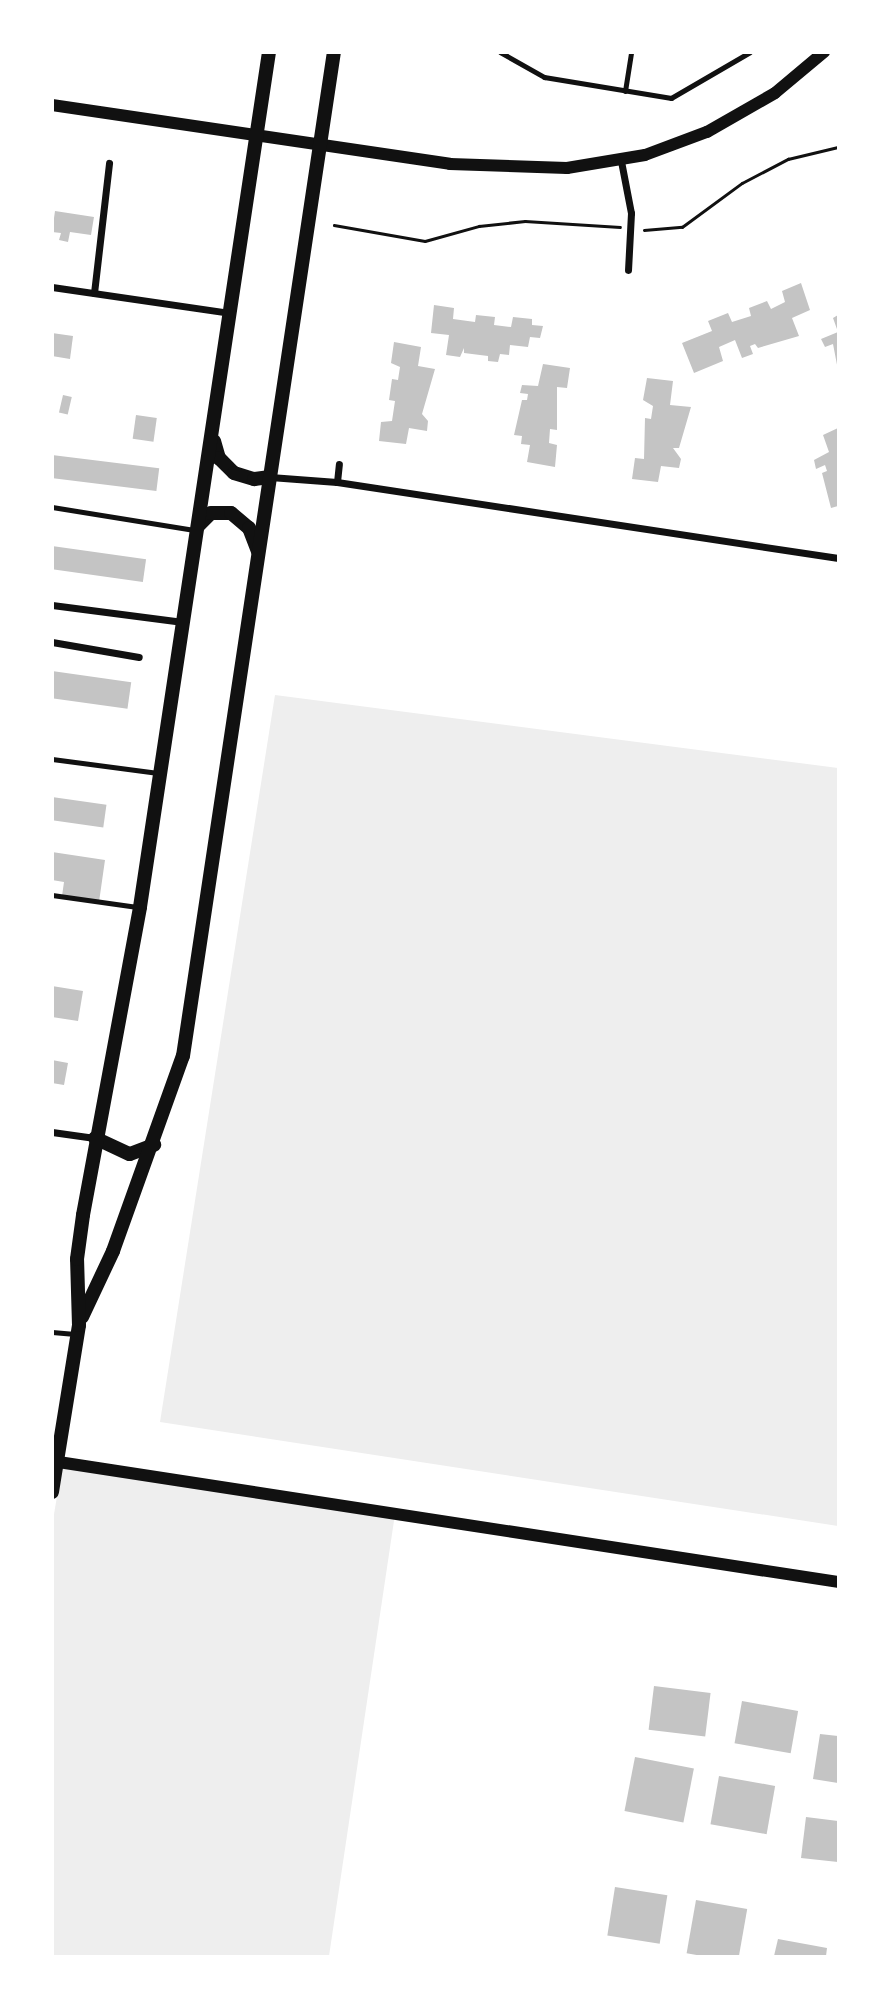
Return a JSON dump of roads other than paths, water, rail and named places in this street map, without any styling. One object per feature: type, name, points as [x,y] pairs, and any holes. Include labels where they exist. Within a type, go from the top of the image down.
[{"type":"main road","points":[[52,1492],[78,1330],[78,1243],[95,1138],[140,907],[269,52]]},
{"type":"main road","points":[[78,1330],[154,1145],[186,1039],[334,52]]},
{"type":"main road","points":[[212,436],[228,468],[247,478],[270,477]]},
{"type":"main road","points":[[198,528],[218,511],[238,516],[254,536],[259,556]]},
{"type":"main road","points":[[95,1138],[130,1154],[154,1145]]},
{"type":"street","points":[[52,105],[256,138],[493,168],[567,168],[621,161],[675,145],[732,119],[775,93],[824,52]]},
{"type":"street","points":[[621,161],[631,228],[628,270]]},
{"type":"street","points":[[94,293],[109,163]]},
{"type":"street","points":[[52,287],[231,313]]},
{"type":"street","points":[[337,482],[339,464]]},
{"type":"street","points":[[270,477],[337,482],[838,558]]},
{"type":"street","points":[[52,605],[184,622]]},
{"type":"street","points":[[52,642],[139,657]]},
{"type":"street","points":[[52,1132],[95,1138]]},
{"type":"street","points":[[55,1461],[838,1582]]},
{"type":"lane","points":[[500,52],[544,77],[677,97],[750,52]]},
{"type":"lane","points":[[625,91],[631,52]]},
{"type":"lane","points":[[52,507],[198,528]]},
{"type":"lane","points":[[52,759],[161,774]]},
{"type":"lane","points":[[52,895],[140,907]]},
{"type":"lane","points":[[52,1332],[78,1330]]}]
